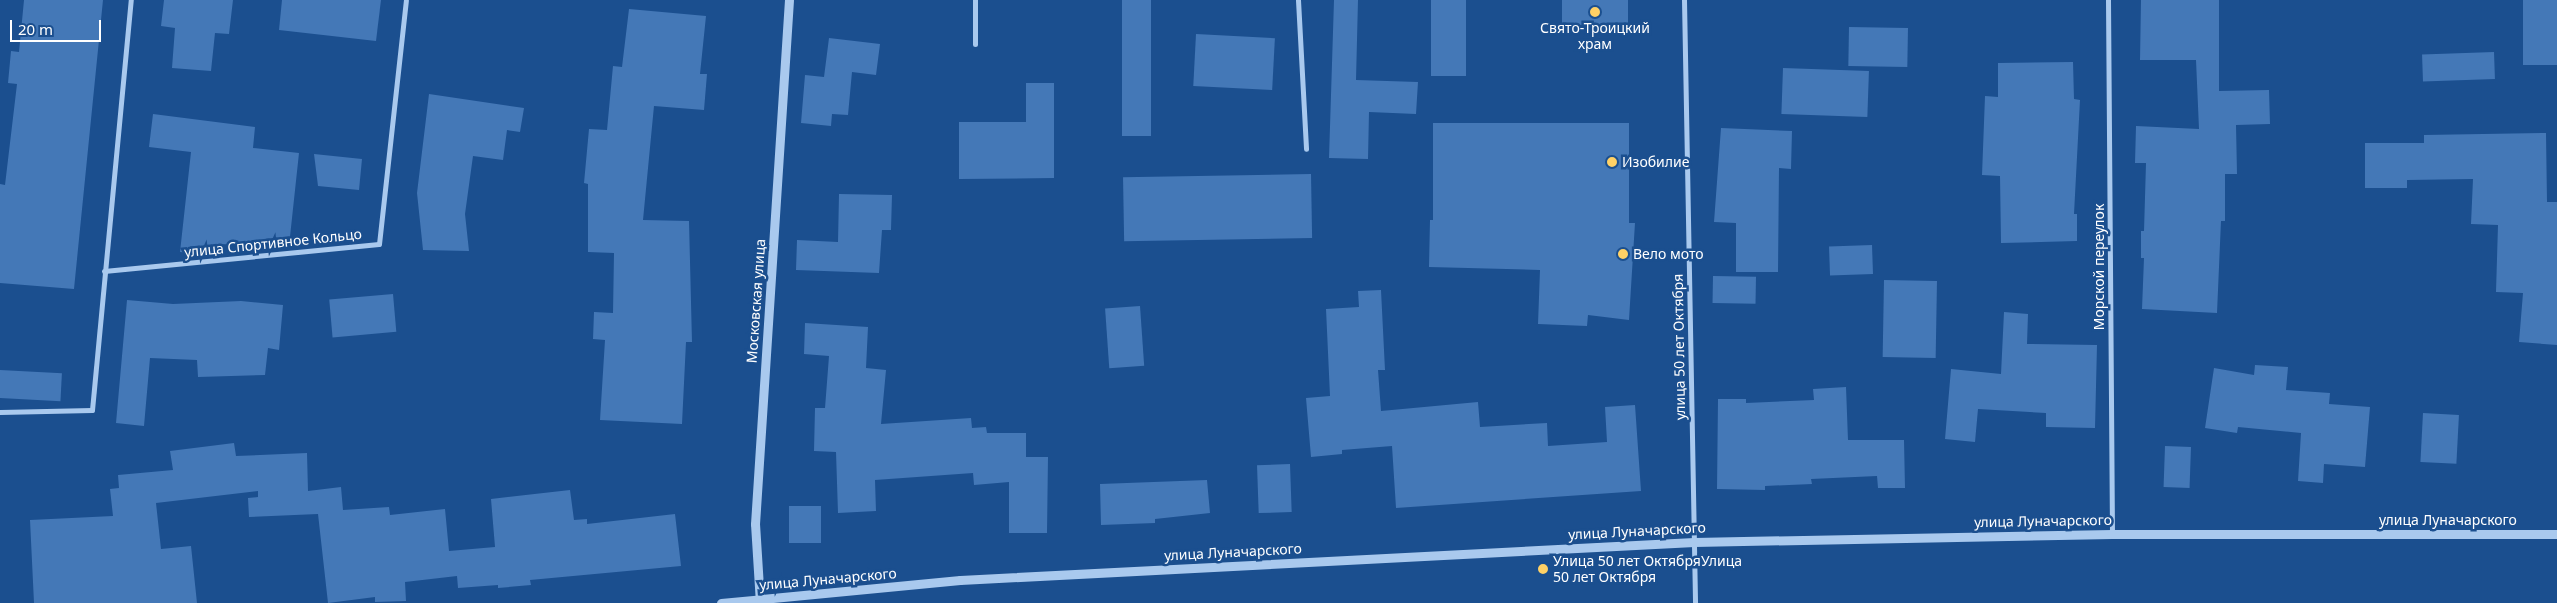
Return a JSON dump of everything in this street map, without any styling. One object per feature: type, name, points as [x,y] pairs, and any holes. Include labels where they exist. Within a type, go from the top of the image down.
[{"type":"street","points":[[0,412],[92,410],[104,271],[132,0]]},
{"type":"street","name":"улица Спортивное Кольцо","points":[[104,271],[379,244],[406,0]]},
{"type":"street","name":"Московская улица","points":[[760,601],[755,524],[789,0]]},
{"type":"street","points":[[975,0],[975,44]]},
{"type":"street","points":[[1298,0],[1306,149]]},
{"type":"street","name":"улица 50 лет Октября","points":[[1684,0],[1696,603]]},
{"type":"street","name":"Морской переулок","points":[[2108,0],[2112,534]]},
{"type":"street","name":"улица Луначарского","points":[[721,603],[760,601],[960,580],[1694,542],[2112,534],[2557,534]]},
{"type":"building","points":[[24,0],[103,0],[74,289],[0,283],[0,184],[5,185],[17,84],[8,83],[11,51],[19,52]]},
{"type":"building","points":[[164,0],[233,0],[229,34],[215,33],[211,71],[172,68],[175,28],[161,26]]},
{"type":"building","points":[[282,0],[381,0],[376,41],[279,30]]},
{"type":"building","points":[[1122,0],[1151,0],[1151,136],[1122,136]]},
{"type":"building","points":[[1334,0],[1358,0],[1356,80],[1418,82],[1416,114],[1369,112],[1368,159],[1329,158]]},
{"type":"building","points":[[1431,0],[1466,0],[1466,76],[1431,76]]},
{"type":"building","name":"Свято-Троицкий храм","points":[[1562,0],[1628,0],[1628,25],[1562,25]]},
{"type":"building","points":[[2141,0],[2219,0],[2219,91],[2269,90],[2270,124],[2236,125],[2237,174],[2225,174],[2225,221],[2221,221],[2217,313],[2142,309],[2144,258],[2141,258],[2141,231],[2144,231],[2146,163],[2135,163],[2136,126],[2199,129],[2196,60],[2140,60]]},
{"type":"building","points":[[2523,0],[2557,0],[2557,65],[2523,65]]},
{"type":"building","points":[[629,9],[706,16],[700,74],[707,74],[704,110],[654,106],[643,220],[689,221],[692,342],[686,342],[682,424],[600,420],[605,340],[593,339],[594,312],[613,313],[614,253],[588,252],[588,184],[584,183],[589,129],[607,130],[613,66],[622,67]]},
{"type":"building","points":[[1849,27],[1908,28],[1907,67],[1848,66]]},
{"type":"building","points":[[1196,34],[1275,38],[1272,90],[1193,86]]},
{"type":"building","points":[[829,38],[880,44],[876,75],[852,72],[848,115],[832,114],[831,126],[801,123],[805,75],[824,77]]},
{"type":"building","points":[[2494,52],[2495,79],[2423,81],[2422,55]]},
{"type":"building","points":[[2073,62],[2074,99],[2080,100],[2074,214],[2077,214],[2077,241],[2001,243],[2000,176],[1982,175],[1985,96],[1998,97],[1998,63]]},
{"type":"building","points":[[1783,68],[1869,71],[1867,117],[1781,114]]},
{"type":"building","points":[[1026,83],[1054,83],[1054,178],[959,179],[959,122],[1026,122]]},
{"type":"building","points":[[429,94],[524,108],[520,132],[507,130],[503,160],[473,156],[465,214],[469,251],[423,250],[417,193]]},
{"type":"building","points":[[153,114],[255,127],[253,148],[299,153],[289,246],[217,244],[216,256],[180,252],[191,152],[149,147]]},
{"type":"building","points":[[1433,123],[1629,123],[1629,223],[1635,223],[1629,320],[1588,315],[1587,326],[1538,324],[1540,270],[1429,267],[1430,220],[1433,220]]},
{"type":"building","points":[[1721,128],[1792,131],[1791,169],[1779,168],[1778,272],[1736,272],[1736,223],[1714,222]]},
{"type":"building","points":[[2546,133],[2547,202],[2557,202],[2557,345],[2519,342],[2523,293],[2496,292],[2498,225],[2471,224],[2473,179],[2407,180],[2407,188],[2365,188],[2365,143],[2424,143],[2424,135]]},
{"type":"building","points":[[314,154],[362,159],[359,190],[318,186]]},
{"type":"building","points":[[1311,174],[1312,238],[1124,241],[1123,177]]},
{"type":"building","points":[[839,194],[892,195],[891,230],[882,230],[879,273],[796,270],[797,240],[838,242]]},
{"type":"building","points":[[1872,245],[1873,274],[1830,275],[1829,247]]},
{"type":"building","points":[[1713,276],[1756,277],[1756,304],[1713,303]]},
{"type":"building","points":[[1884,280],[1937,281],[1936,358],[1883,357]]},
{"type":"building","points":[[1381,290],[1385,370],[1378,370],[1381,411],[1478,402],[1480,427],[1547,423],[1548,446],[1607,442],[1605,407],[1635,405],[1641,491],[1396,508],[1392,446],[1342,450],[1342,454],[1311,457],[1306,398],[1330,396],[1326,309],[1359,307],[1358,291]]},
{"type":"building","points":[[393,294],[396,332],[333,337],[329,300]]},
{"type":"building","points":[[127,300],[173,304],[241,301],[283,305],[279,350],[268,348],[265,375],[198,377],[197,360],[150,358],[144,426],[116,423]]},
{"type":"building","points":[[1140,306],[1144,366],[1109,368],[1105,308]]},
{"type":"building","points":[[2004,312],[2028,314],[2027,344],[2097,345],[2095,428],[2046,427],[2046,413],[1978,409],[1975,442],[1945,439],[1951,369],[2001,374]]},
{"type":"building","points":[[805,323],[868,327],[866,368],[886,370],[881,424],[971,418],[972,428],[986,427],[987,433],[1026,433],[1026,457],[1048,457],[1047,533],[1009,533],[1009,482],[974,485],[973,473],[875,480],[876,511],[838,513],[836,452],[814,451],[815,408],[825,408],[829,356],[804,354]]},
{"type":"building","points":[[2255,365],[2288,367],[2286,390],[2330,393],[2329,404],[2370,407],[2365,467],[2324,464],[2323,483],[2298,481],[2301,433],[2238,427],[2237,433],[2205,428],[2214,368],[2254,375]]},
{"type":"building","points":[[0,370],[62,373],[60,401],[0,398]]},
{"type":"building","points":[[1846,387],[1848,440],[1904,440],[1905,488],[1878,488],[1877,476],[1811,479],[1812,484],[1765,486],[1765,490],[1717,489],[1718,399],[1746,399],[1746,403],[1814,400],[1813,389]]},
{"type":"building","points":[[2423,413],[2459,415],[2456,464],[2420,462]]},
{"type":"building","points":[[234,443],[236,456],[307,453],[308,491],[341,487],[343,510],[389,507],[390,515],[445,509],[449,551],[495,547],[491,499],[570,490],[574,520],[587,519],[587,524],[675,514],[681,566],[530,580],[531,585],[498,588],[498,585],[458,588],[457,576],[405,582],[406,601],[375,602],[375,597],[328,603],[318,514],[249,517],[248,498],[258,497],[258,491],[156,503],[161,549],[191,546],[197,603],[34,603],[30,520],[113,516],[110,489],[119,488],[118,475],[173,470],[170,451]]},
{"type":"building","points":[[2165,446],[2191,447],[2190,488],[2164,487]]},
{"type":"building","points":[[1290,464],[1292,512],[1259,513],[1257,465]]},
{"type":"building","points":[[1207,480],[1210,513],[1155,519],[1155,523],[1101,525],[1100,484]]},
{"type":"building","points":[[789,506],[821,506],[821,543],[789,543]]},
{"type":"place","name":"Свято-Троицкий храм","points":[[1595,12]]},
{"type":"place","name":"Изобилие","points":[[1612,162]]},
{"type":"place","name":"Вело мото","points":[[1623,254]]},
{"type":"place","name":"Улица 50 лет ОктябряУлица 50 лет Октября","points":[[1543,569]]}]
